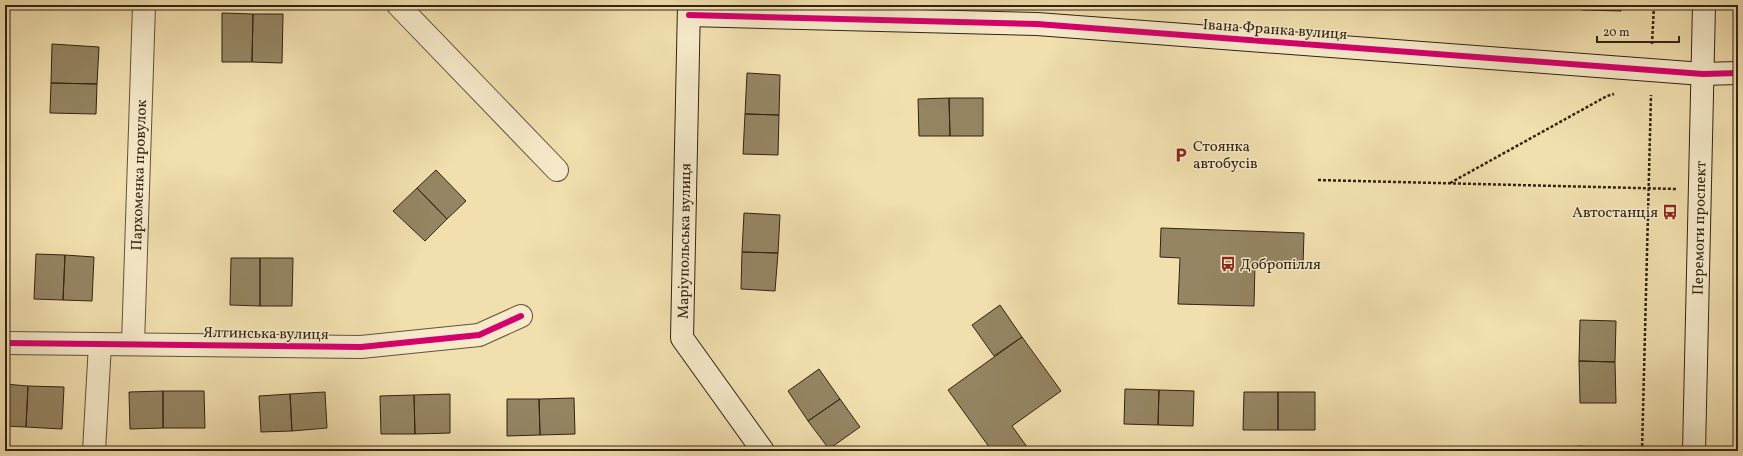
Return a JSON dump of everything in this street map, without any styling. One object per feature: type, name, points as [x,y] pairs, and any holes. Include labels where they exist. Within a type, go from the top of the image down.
[{"type":"street","name":"Пархоменка провулок","points":[[133,344],[144,5]]},
{"type":"street","points":[[398,5],[557,170]]},
{"type":"street","name":"Перемоги проспект","points":[[1694,451],[1704,5]]},
{"type":"street","name":"Івана Франка вулиця","points":[[689,10],[1037,24],[1703,74],[1738,73]]},
{"type":"street","name":"Маріупольська вулиця","points":[[689,10],[682,338],[763,451]]},
{"type":"street","name":"Ялтинська вулиця","points":[[5,343],[361,347],[479,335],[521,316]]},
{"type":"street","points":[[94,451],[100,344]]},
{"type":"path","points":[[1642,451],[1654,5]]},
{"type":"path","points":[[1450,184],[1607,96],[1615,94]]},
{"type":"path","points":[[1318,180],[1700,190]]},
{"type":"path","points":[[1737,451],[1738,386]]},
{"type":"building","points":[[1582,5],[1621,5],[1621,11],[1582,10]]},
{"type":"building","points":[[222,13],[253,14],[252,62],[222,62]]},
{"type":"building","points":[[253,14],[283,14],[282,63],[252,62]]},
{"type":"building","points":[[52,44],[99,47],[97,84],[51,83]]},
{"type":"building","points":[[747,73],[780,75],[779,115],[745,114]]},
{"type":"building","points":[[51,83],[97,84],[96,114],[50,113]]},
{"type":"building","points":[[949,98],[950,136],[919,136],[918,99]]},
{"type":"building","points":[[949,98],[983,98],[983,136],[950,136]]},
{"type":"building","points":[[745,114],[779,115],[778,155],[743,154]]},
{"type":"building","points":[[436,170],[466,201],[447,219],[417,188]]},
{"type":"building","points":[[417,188],[447,219],[425,241],[393,211]]},
{"type":"building","points":[[744,213],[780,215],[778,253],[742,252]]},
{"type":"building","points":[[1161,228],[1304,233],[1303,265],[1255,263],[1254,306],[1178,304],[1180,258],[1160,257]]},
{"type":"building","points":[[742,252],[778,253],[775,291],[741,289]]},
{"type":"building","points":[[36,254],[65,255],[63,300],[34,299]]},
{"type":"building","points":[[65,255],[94,257],[92,301],[63,300]]},
{"type":"building","points":[[231,258],[260,258],[260,306],[230,305]]},
{"type":"building","points":[[260,258],[293,258],[292,306],[260,306]]},
{"type":"building","points":[[1000,305],[1022,337],[994,356],[972,325]]},
{"type":"building","points":[[1580,320],[1616,321],[1615,362],[1579,361]]},
{"type":"building","points":[[1022,337],[1061,391],[1012,426],[1030,451],[992,451],[948,390]]},
{"type":"building","points":[[1579,361],[1615,362],[1616,403],[1580,403]]},
{"type":"building","points":[[819,369],[840,399],[808,421],[788,391]]},
{"type":"building","points":[[5,384],[28,386],[26,427],[5,426]]},
{"type":"building","points":[[28,386],[64,387],[62,429],[26,427]]},
{"type":"building","points":[[1125,389],[1159,390],[1158,425],[1124,424]]},
{"type":"building","points":[[1159,390],[1194,391],[1193,426],[1158,425]]},
{"type":"building","points":[[163,391],[163,428],[130,429],[129,392]]},
{"type":"building","points":[[163,391],[204,391],[205,428],[163,428]]},
{"type":"building","points":[[325,392],[327,428],[292,431],[290,394]]},
{"type":"building","points":[[1244,392],[1278,392],[1278,430],[1243,430]]},
{"type":"building","points":[[1278,392],[1315,392],[1315,430],[1278,430]]},
{"type":"building","points":[[290,394],[292,431],[261,432],[259,396]]},
{"type":"building","points":[[450,394],[450,433],[415,434],[414,395]]},
{"type":"building","points":[[414,395],[415,434],[381,434],[380,396]]},
{"type":"building","points":[[574,398],[575,434],[540,435],[539,399]]},
{"type":"building","points":[[507,399],[539,399],[540,435],[507,436]]},
{"type":"building","points":[[840,399],[860,427],[829,449],[808,421]]},
{"type":"building","points":[[1578,446],[1612,448],[1612,451],[1577,451]]},
{"type":"cycle path","points":[[689,15],[1037,24],[1703,74],[1738,73]]},
{"type":"cycle path","points":[[5,343],[361,347],[479,335],[521,316]]},
{"type":"place","name":"Стоянка автобусів","points":[[1181,155]]},
{"type":"place","name":"Автостанція","points":[[1670,212]]},
{"type":"place","name":"Добропілля","points":[[1228,264]]}]
